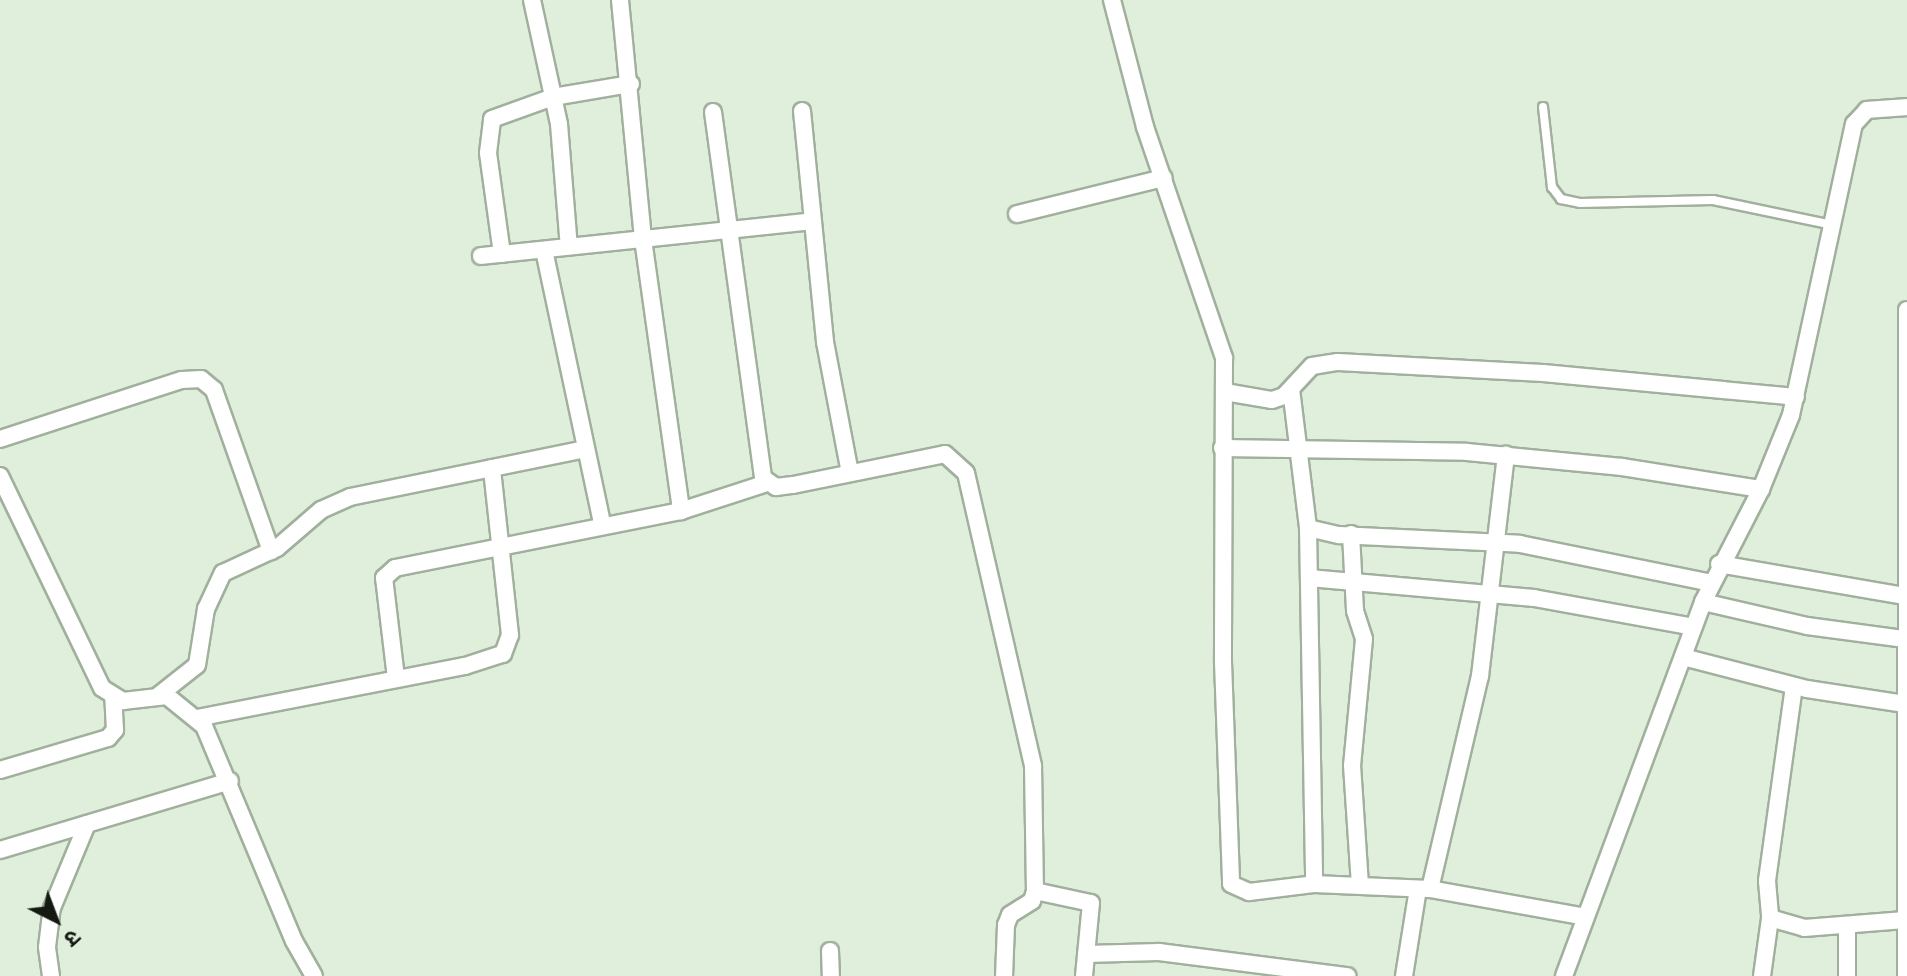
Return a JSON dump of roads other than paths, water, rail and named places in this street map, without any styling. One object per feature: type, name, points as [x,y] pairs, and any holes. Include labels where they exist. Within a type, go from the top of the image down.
[{"type":"street","points":[[532,0],[553,97],[569,247]]},
{"type":"street","points":[[620,0],[631,84],[643,239],[681,511]]},
{"type":"street","points":[[1112,0],[1164,178],[1220,343],[1225,392],[1222,448],[1227,876],[1237,891],[1314,884],[1424,889],[1586,917]]},
{"type":"street","points":[[502,254],[488,125],[498,114],[553,97],[631,84]]},
{"type":"street","points":[[1564,976],[1703,602],[1719,564],[1761,489],[1796,397],[1858,116],[1877,108],[1907,107]]},
{"type":"street","points":[[802,111],[825,342],[850,473]]},
{"type":"street","points":[[713,112],[727,230],[767,483]]},
{"type":"street","points":[[1017,214],[1164,178]]},
{"type":"street","points":[[481,256],[812,221]]},
{"type":"street","points":[[544,250],[602,524]]},
{"type":"street","points":[[1906,976],[1907,310]]},
{"type":"street","points":[[1225,392],[1259,401],[1291,389],[1312,366],[1338,362],[1543,373],[1796,397]]},
{"type":"street","points":[[0,439],[182,380],[201,379],[214,390],[271,551]]},
{"type":"street","points":[[1291,389],[1308,528],[1314,884]]},
{"type":"street","points":[[1222,448],[1506,455],[1761,489]]},
{"type":"street","points":[[0,476],[95,678],[113,697],[133,702],[159,695],[197,665],[206,609],[217,581],[271,551],[304,522],[350,497],[586,449]]},
{"type":"street","points":[[396,678],[384,590],[388,572],[501,544],[681,511],[767,483],[785,486],[945,454],[966,473],[1031,745],[1035,891],[1032,901],[1010,915],[1006,925],[1004,976]]},
{"type":"street","points":[[1404,976],[1480,676],[1506,455]]},
{"type":"street","points":[[197,718],[484,661],[509,646],[492,468]]},
{"type":"street","points":[[1308,528],[1351,534],[1496,541],[1711,583]]},
{"type":"street","points":[[1351,534],[1352,579],[1364,639],[1352,765],[1360,885]]},
{"type":"street","points":[[1719,564],[1905,596]]},
{"type":"street","points":[[1309,578],[1352,579],[1490,594],[1693,627]]},
{"type":"street","points":[[1703,602],[1807,626],[1905,639]]},
{"type":"street","points":[[1683,657],[1794,686],[1905,704]]},
{"type":"street","points":[[1762,976],[1770,918],[1767,881],[1794,686]]},
{"type":"street","points":[[159,695],[177,700],[197,718],[230,781],[294,941],[314,976]]},
{"type":"street","points":[[0,770],[108,738],[115,730],[113,697]]},
{"type":"street","points":[[0,850],[230,781]]},
{"type":"street","points":[[51,976],[47,947],[52,908],[87,824]]},
{"type":"street","points":[[1035,891],[1091,903],[1084,976]]},
{"type":"street","points":[[1770,918],[1804,928],[1905,920]]},
{"type":"street","points":[[1847,925],[1847,976]]},
{"type":"street","points":[[830,951],[831,976]]},
{"type":"street","points":[[1086,954],[1159,952],[1347,976]]},
{"type":"lane","points":[[1543,107],[1552,187],[1561,199],[1580,203],[1713,200],[1833,226]]}]
